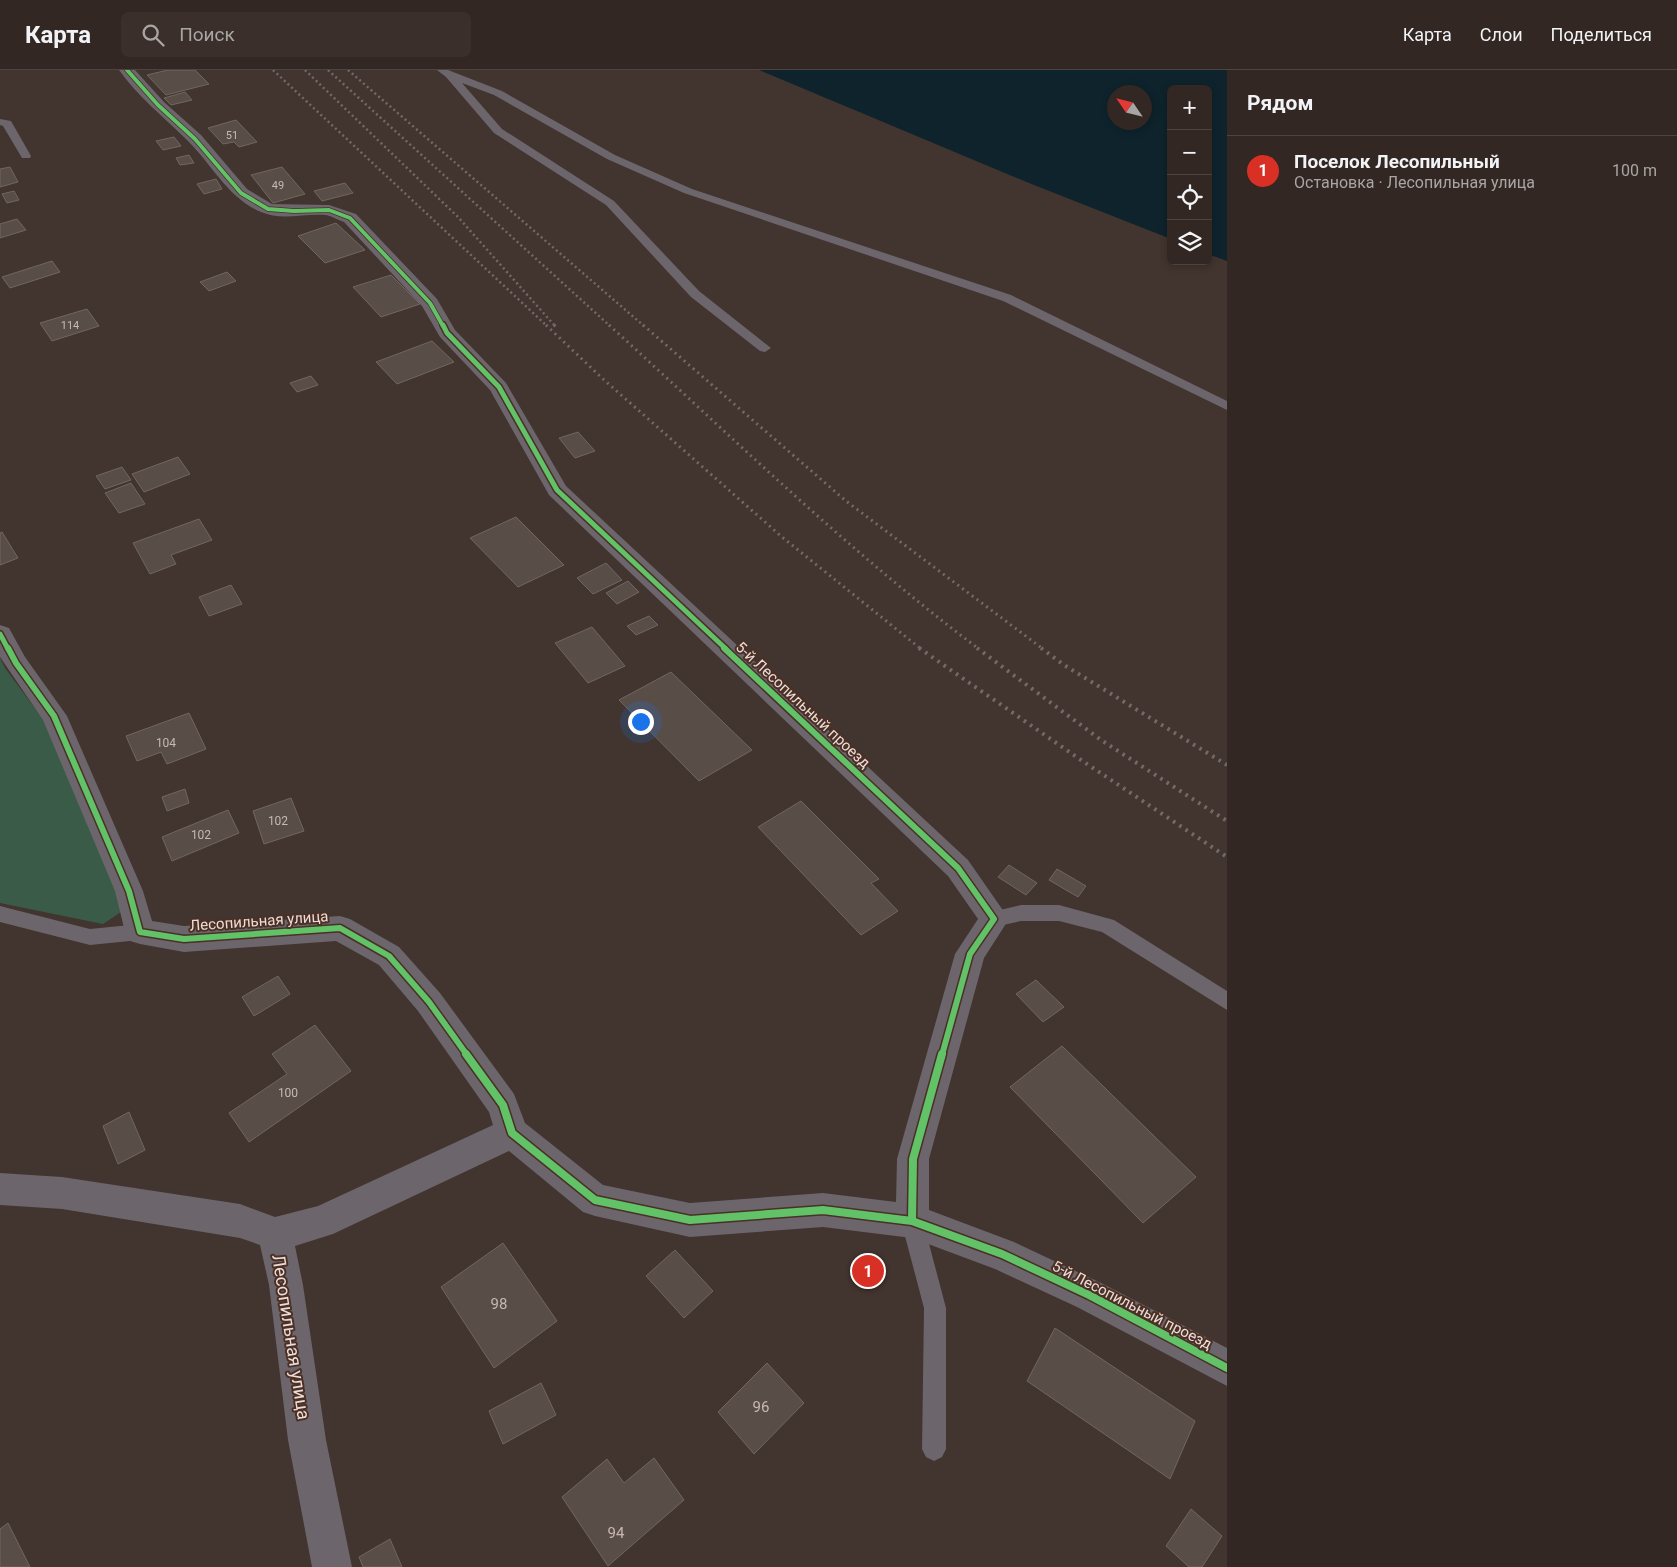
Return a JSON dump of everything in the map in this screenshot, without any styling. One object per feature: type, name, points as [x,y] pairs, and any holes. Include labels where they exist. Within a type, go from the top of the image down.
[{"type":"street","name":"5-й Лесопильный проезд","points":[[127,70],[158,106],[195,139],[241,193],[268,209],[294,211],[329,210],[350,218],[430,303],[447,333],[499,387],[557,490],[958,868],[994,918]]},
{"type":"street","points":[[0,634],[16,663],[54,716],[129,891],[140,932]]},
{"type":"street","points":[[274,1234],[320,1222],[512,1133],[595,1200],[690,1220],[823,1210],[912,1221],[913,1159],[970,954],[994,918]]},
{"type":"street","name":"Лесопильная улица","points":[[140,932],[184,939],[340,928],[388,956],[430,1002],[503,1105],[512,1133]]},
{"type":"street","name":"Лесопильная улица","points":[[0,1189],[62,1193],[240,1221],[274,1234],[286,1285],[306,1440],[332,1567]]},
{"type":"street","name":"5-й Лесопильный проезд","points":[[912,1221],[1002,1254],[1089,1294],[1227,1368]]},
{"type":"lane","points":[[446,72],[498,131],[610,203],[696,294],[765,348]]},
{"type":"lane","points":[[446,72],[498,93],[611,158],[688,191],[1007,298],[1227,406]]},
{"type":"lane","points":[[0,122],[7,123],[26,156]]},
{"type":"lane","points":[[994,918],[1021,913],[1059,913],[1107,926],[1227,1001]]},
{"type":"lane","points":[[0,914],[90,937],[140,932]]},
{"type":"lane","points":[[912,1221],[935,1308],[934,1449]]},
{"type":"green space","points":[[0,658],[5,668],[45,722],[121,895],[121,912],[103,924],[0,903]]},
{"type":"water","points":[[759,70],[1227,70],[1227,261],[1212,255],[1212,85],[1167,85],[1167,237],[1029,183]]},
{"type":"building","points":[[168,70],[195,70],[209,84],[166,95],[147,75]]},
{"type":"building","points":[[185,92],[192,100],[171,105],[164,98]]},
{"type":"building","points":[[236,120],[257,142],[239,147],[234,142],[223,144],[208,128]]},
{"type":"building","points":[[174,137],[181,146],[163,150],[156,141]]},
{"type":"building","points":[[189,155],[194,163],[180,165],[176,158]]},
{"type":"building","points":[[10,167],[18,182],[0,187],[0,169]]},
{"type":"building","points":[[282,167],[305,194],[273,203],[251,175]]},
{"type":"building","points":[[216,179],[222,189],[204,194],[197,184]]},
{"type":"building","points":[[345,183],[353,193],[322,201],[314,191]]},
{"type":"building","points":[[14,191],[19,200],[7,203],[2,194]]},
{"type":"building","points":[[17,219],[26,230],[0,238],[0,224]]},
{"type":"building","points":[[336,223],[365,250],[325,263],[298,236]]},
{"type":"building","points":[[52,261],[60,272],[10,288],[2,277]]},
{"type":"building","points":[[227,272],[236,281],[209,291],[200,282]]},
{"type":"building","points":[[391,275],[420,304],[381,317],[353,287]]},
{"type":"building","points":[[87,309],[99,326],[52,341],[40,323]]},
{"type":"building","points":[[432,341],[454,362],[397,384],[376,362]]},
{"type":"building","points":[[311,376],[318,385],[297,392],[290,383]]},
{"type":"building","points":[[578,432],[595,451],[575,458],[559,438]]},
{"type":"building","points":[[178,457],[190,474],[144,492],[132,474]]},
{"type":"building","points":[[122,467],[131,480],[105,489],[96,476]]},
{"type":"building","points":[[131,483],[145,504],[119,513],[105,493]]},
{"type":"building","points":[[516,517],[564,565],[518,587],[470,538]]},
{"type":"building","points":[[199,519],[212,540],[171,555],[176,564],[150,574],[133,543]]},
{"type":"building","points":[[2,532],[18,558],[0,565],[0,533]]},
{"type":"building","points":[[606,563],[622,580],[593,594],[577,578]]},
{"type":"building","points":[[628,581],[639,592],[617,604],[606,593]]},
{"type":"building","points":[[231,585],[242,604],[209,616],[199,597]]},
{"type":"building","points":[[649,616],[658,625],[636,635],[627,626]]},
{"type":"building","points":[[592,627],[625,666],[588,683],[555,643]]},
{"type":"building","points":[[671,672],[752,750],[699,781],[619,700]]},
{"type":"building","points":[[189,713],[206,749],[167,764],[161,752],[137,761],[126,736]]},
{"type":"building","points":[[185,789],[189,803],[167,811],[162,797]]},
{"type":"building","points":[[291,798],[304,831],[264,844],[253,811]]},
{"type":"building","points":[[801,801],[879,879],[871,883],[898,911],[861,935],[758,827]]},
{"type":"building","points":[[228,810],[239,833],[172,861],[162,837]]},
{"type":"building","points":[[1009,865],[1037,883],[1026,895],[998,877]]},
{"type":"building","points":[[1057,869],[1086,886],[1078,897],[1049,880]]},
{"type":"building","points":[[278,976],[290,994],[254,1016],[242,997]]},
{"type":"building","points":[[1036,980],[1064,1007],[1043,1022],[1016,994]]},
{"type":"building","points":[[315,1025],[351,1071],[249,1142],[229,1113],[287,1074],[272,1054]]},
{"type":"building","points":[[1062,1046],[1196,1177],[1143,1223],[1010,1087]]},
{"type":"building","points":[[129,1112],[145,1150],[118,1164],[103,1126]]},
{"type":"building","points":[[503,1243],[557,1321],[494,1368],[441,1287]]},
{"type":"building","points":[[675,1250],[713,1291],[684,1318],[646,1276]]},
{"type":"building","points":[[1055,1328],[1195,1421],[1170,1479],[1027,1381]]},
{"type":"building","points":[[767,1363],[804,1403],[754,1454],[718,1412]]},
{"type":"building","points":[[541,1383],[556,1415],[503,1444],[489,1411]]},
{"type":"building","points":[[654,1458],[684,1500],[608,1566],[562,1497],[607,1459],[624,1483]]},
{"type":"building","points":[[1191,1509],[1222,1536],[1202,1567],[1189,1567],[1166,1546]]},
{"type":"building","points":[[8,1523],[30,1567],[0,1567],[0,1529]]},
{"type":"building","points":[[390,1539],[402,1567],[363,1567],[359,1557]]},
{"type":"railway","points":[[273,70],[547,326]]},
{"type":"railway","points":[[305,70],[458,217],[555,326]]},
{"type":"railway","points":[[328,70],[610,326]]},
{"type":"railway","points":[[348,70],[644,326]]},
{"type":"railway","points":[[546,325],[603,379],[782,537],[921,649]]},
{"type":"railway","points":[[609,325],[836,532],[930,611],[979,649]]},
{"type":"railway","points":[[643,325],[846,501],[1043,649]]},
{"type":"railway","points":[[919,648],[1081,760],[1227,857]]},
{"type":"railway","points":[[977,648],[1101,740],[1227,821]]},
{"type":"railway","points":[[1041,648],[1064,665],[1227,765]]},
{"type":"cycle path","points":[[127,70],[158,105],[195,139],[241,193],[268,209],[294,211],[329,210],[350,218],[430,303],[447,333],[499,387],[557,490],[958,868],[994,919],[970,954],[913,1159],[912,1221]]},
{"type":"cycle path","points":[[0,634],[16,663],[54,716],[129,891],[140,932],[184,939],[340,928],[389,956],[429,1002],[503,1105],[512,1133],[595,1200],[690,1220],[823,1210],[912,1221],[1002,1254],[1089,1295],[1227,1368]]},
{"type":"place","name":"Поселок Лесопильный","points":[[868,1271]]}]
